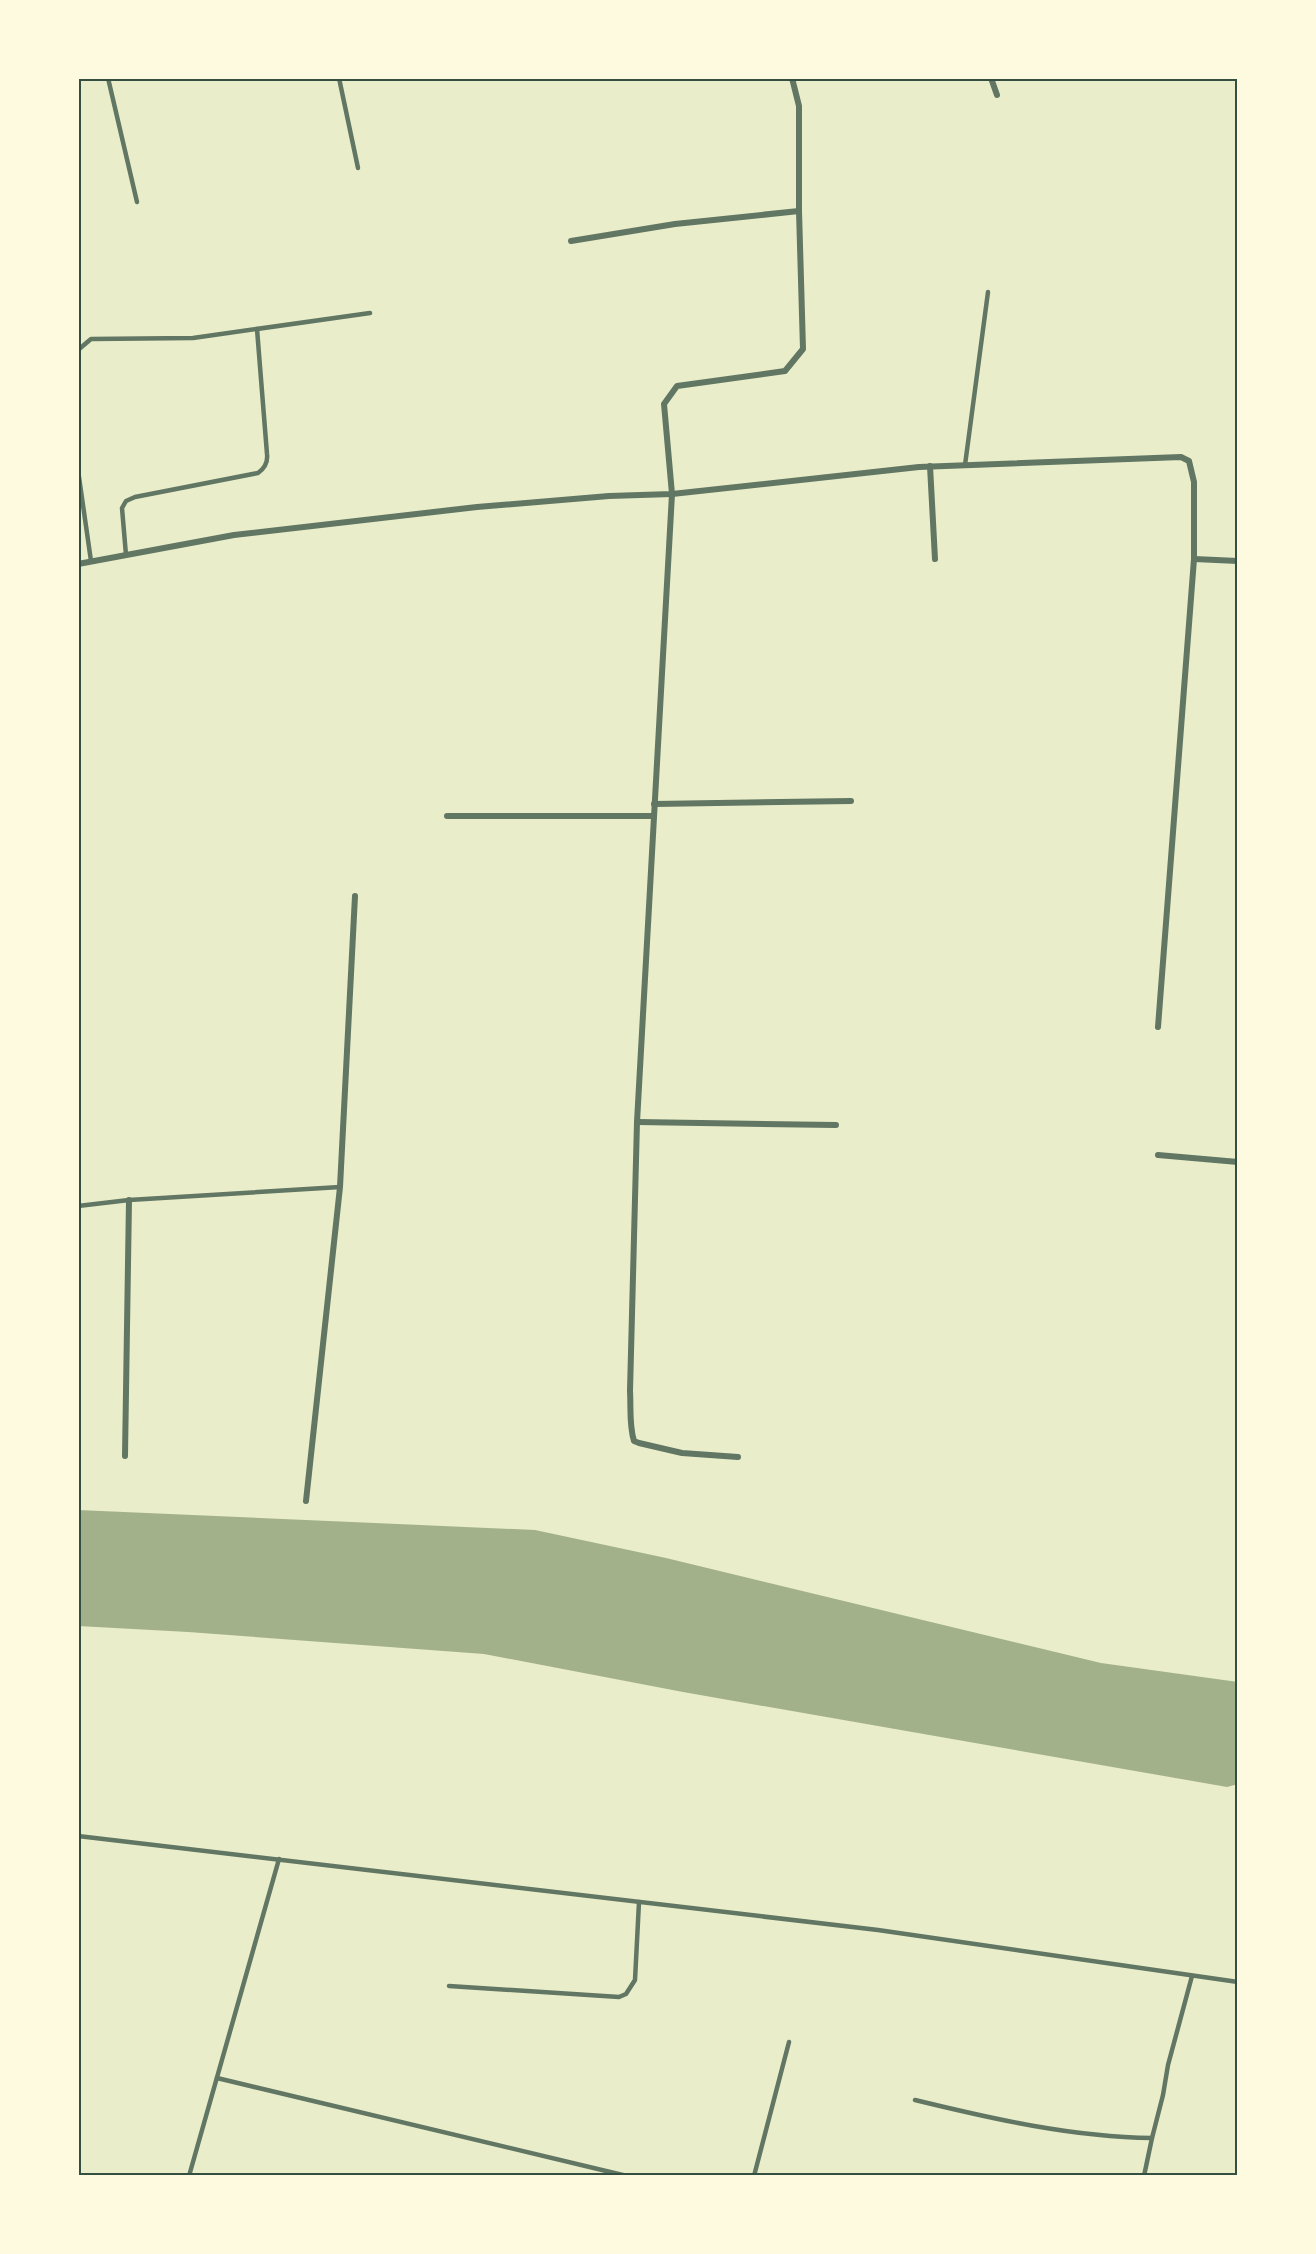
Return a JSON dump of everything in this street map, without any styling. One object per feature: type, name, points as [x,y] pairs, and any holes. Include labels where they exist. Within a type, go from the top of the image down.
[{"type":"street","points":[[738,1457],[682,1454],[639,1443],[634,1441],[632,1436],[630,1391],[637,1122],[672,494],[664,404],[677,386],[785,372],[803,349],[799,106],[792,78]]},
{"type":"street","points":[[991,78],[997,95]]},
{"type":"street","points":[[571,241],[675,224],[799,211]]},
{"type":"street","points":[[78,564],[234,535],[477,507],[609,496],[672,494],[930,466],[1180,458],[1189,461],[1194,482],[1194,559],[1158,1027]]},
{"type":"street","points":[[930,466],[934,559]]},
{"type":"street","points":[[1194,559],[1238,561]]},
{"type":"street","points":[[654,804],[851,801]]},
{"type":"street","points":[[447,816],[654,816]]},
{"type":"street","points":[[306,1501],[340,1187],[355,896]]},
{"type":"street","points":[[637,1122],[836,1125]]},
{"type":"street","points":[[1158,1155],[1238,1162]]},
{"type":"street","points":[[125,1456],[129,1200]]},
{"type":"lane","points":[[108,78],[136,202]]},
{"type":"lane","points":[[339,78],[358,168]]},
{"type":"lane","points":[[965,465],[988,292]]},
{"type":"lane","points":[[78,350],[91,339],[193,338],[370,313]]},
{"type":"lane","points":[[126,555],[122,508],[126,501],[145,495],[258,473],[263,470],[267,454],[257,329]]},
{"type":"lane","points":[[78,470],[92,561]]},
{"type":"lane","points":[[78,1206],[129,1200],[340,1187]]},
{"type":"lane","points":[[78,1836],[878,1930],[1238,1982]]},
{"type":"lane","points":[[189,2176],[279,1859]]},
{"type":"lane","points":[[449,1986],[619,1997],[626,1994],[635,1980],[639,1902]]},
{"type":"lane","points":[[1144,2176],[1168,2065],[1192,1976]]},
{"type":"lane","points":[[754,2176],[789,2042]]},
{"type":"lane","points":[[217,2078],[627,2176]]},
{"type":"lane","points":[[915,2100],[988,2118],[1117,2138],[1152,2138]]},
{"type":"shaded area","points":[[78,1510],[535,1530],[666,1558],[1101,1663],[1238,1682],[1238,1784],[1227,1787],[683,1692],[484,1654],[78,1626]]}]
